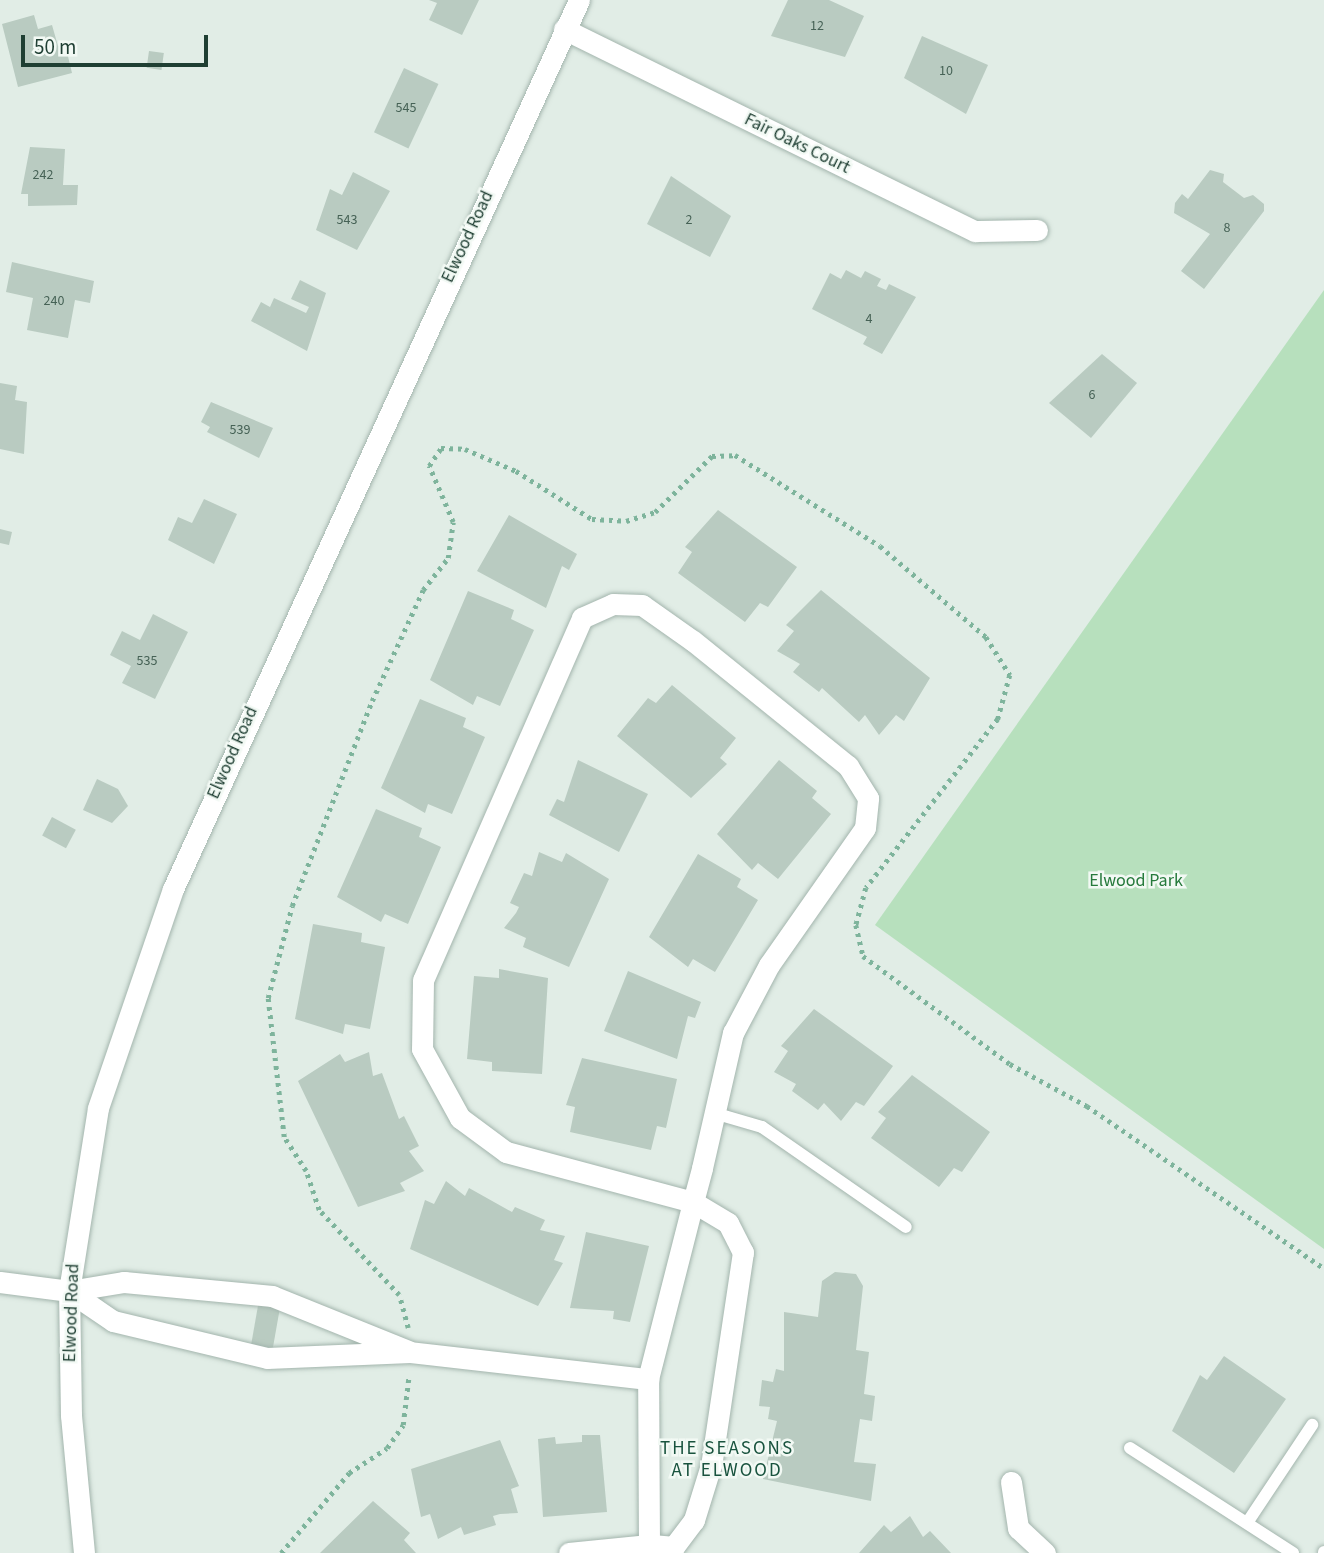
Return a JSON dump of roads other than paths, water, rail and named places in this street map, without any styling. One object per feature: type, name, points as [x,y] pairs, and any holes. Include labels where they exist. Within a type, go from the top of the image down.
[{"type":"street","name":"Elwood Road","points":[[85,1553],[71,1415],[69,1291],[98,1108],[173,889],[579,0]]},
{"type":"street","name":"Fair Oaks Court","points":[[564,29],[975,231],[1037,230]]},
{"type":"street","points":[[569,1553],[650,1549],[674,1547],[694,1520],[711,1465],[743,1252],[727,1223],[693,1202],[506,1152],[460,1118],[422,1049],[423,980],[582,618],[614,604],[642,605],[693,641],[848,766],[868,798],[865,828],[769,965],[733,1033],[693,1202],[648,1379],[650,1549]]},
{"type":"street","points":[[0,1282],[69,1291],[124,1282],[272,1296],[410,1357]]},
{"type":"street","points":[[69,1291],[113,1321],[267,1358],[410,1357],[648,1379]]},
{"type":"street","points":[[1011,1482],[1018,1528],[1045,1553]]},
{"type":"lane","points":[[714,1114],[762,1127],[906,1227]]},
{"type":"lane","points":[[1247,1523],[1312,1424]]},
{"type":"lane","points":[[1130,1448],[1293,1553]]},
{"type":"district","name":"THE SEASONS AT ELWOOD","points":[[727,1460]]},
{"type":"park label","name":"Elwood Park","points":[[1136,881]]}]
